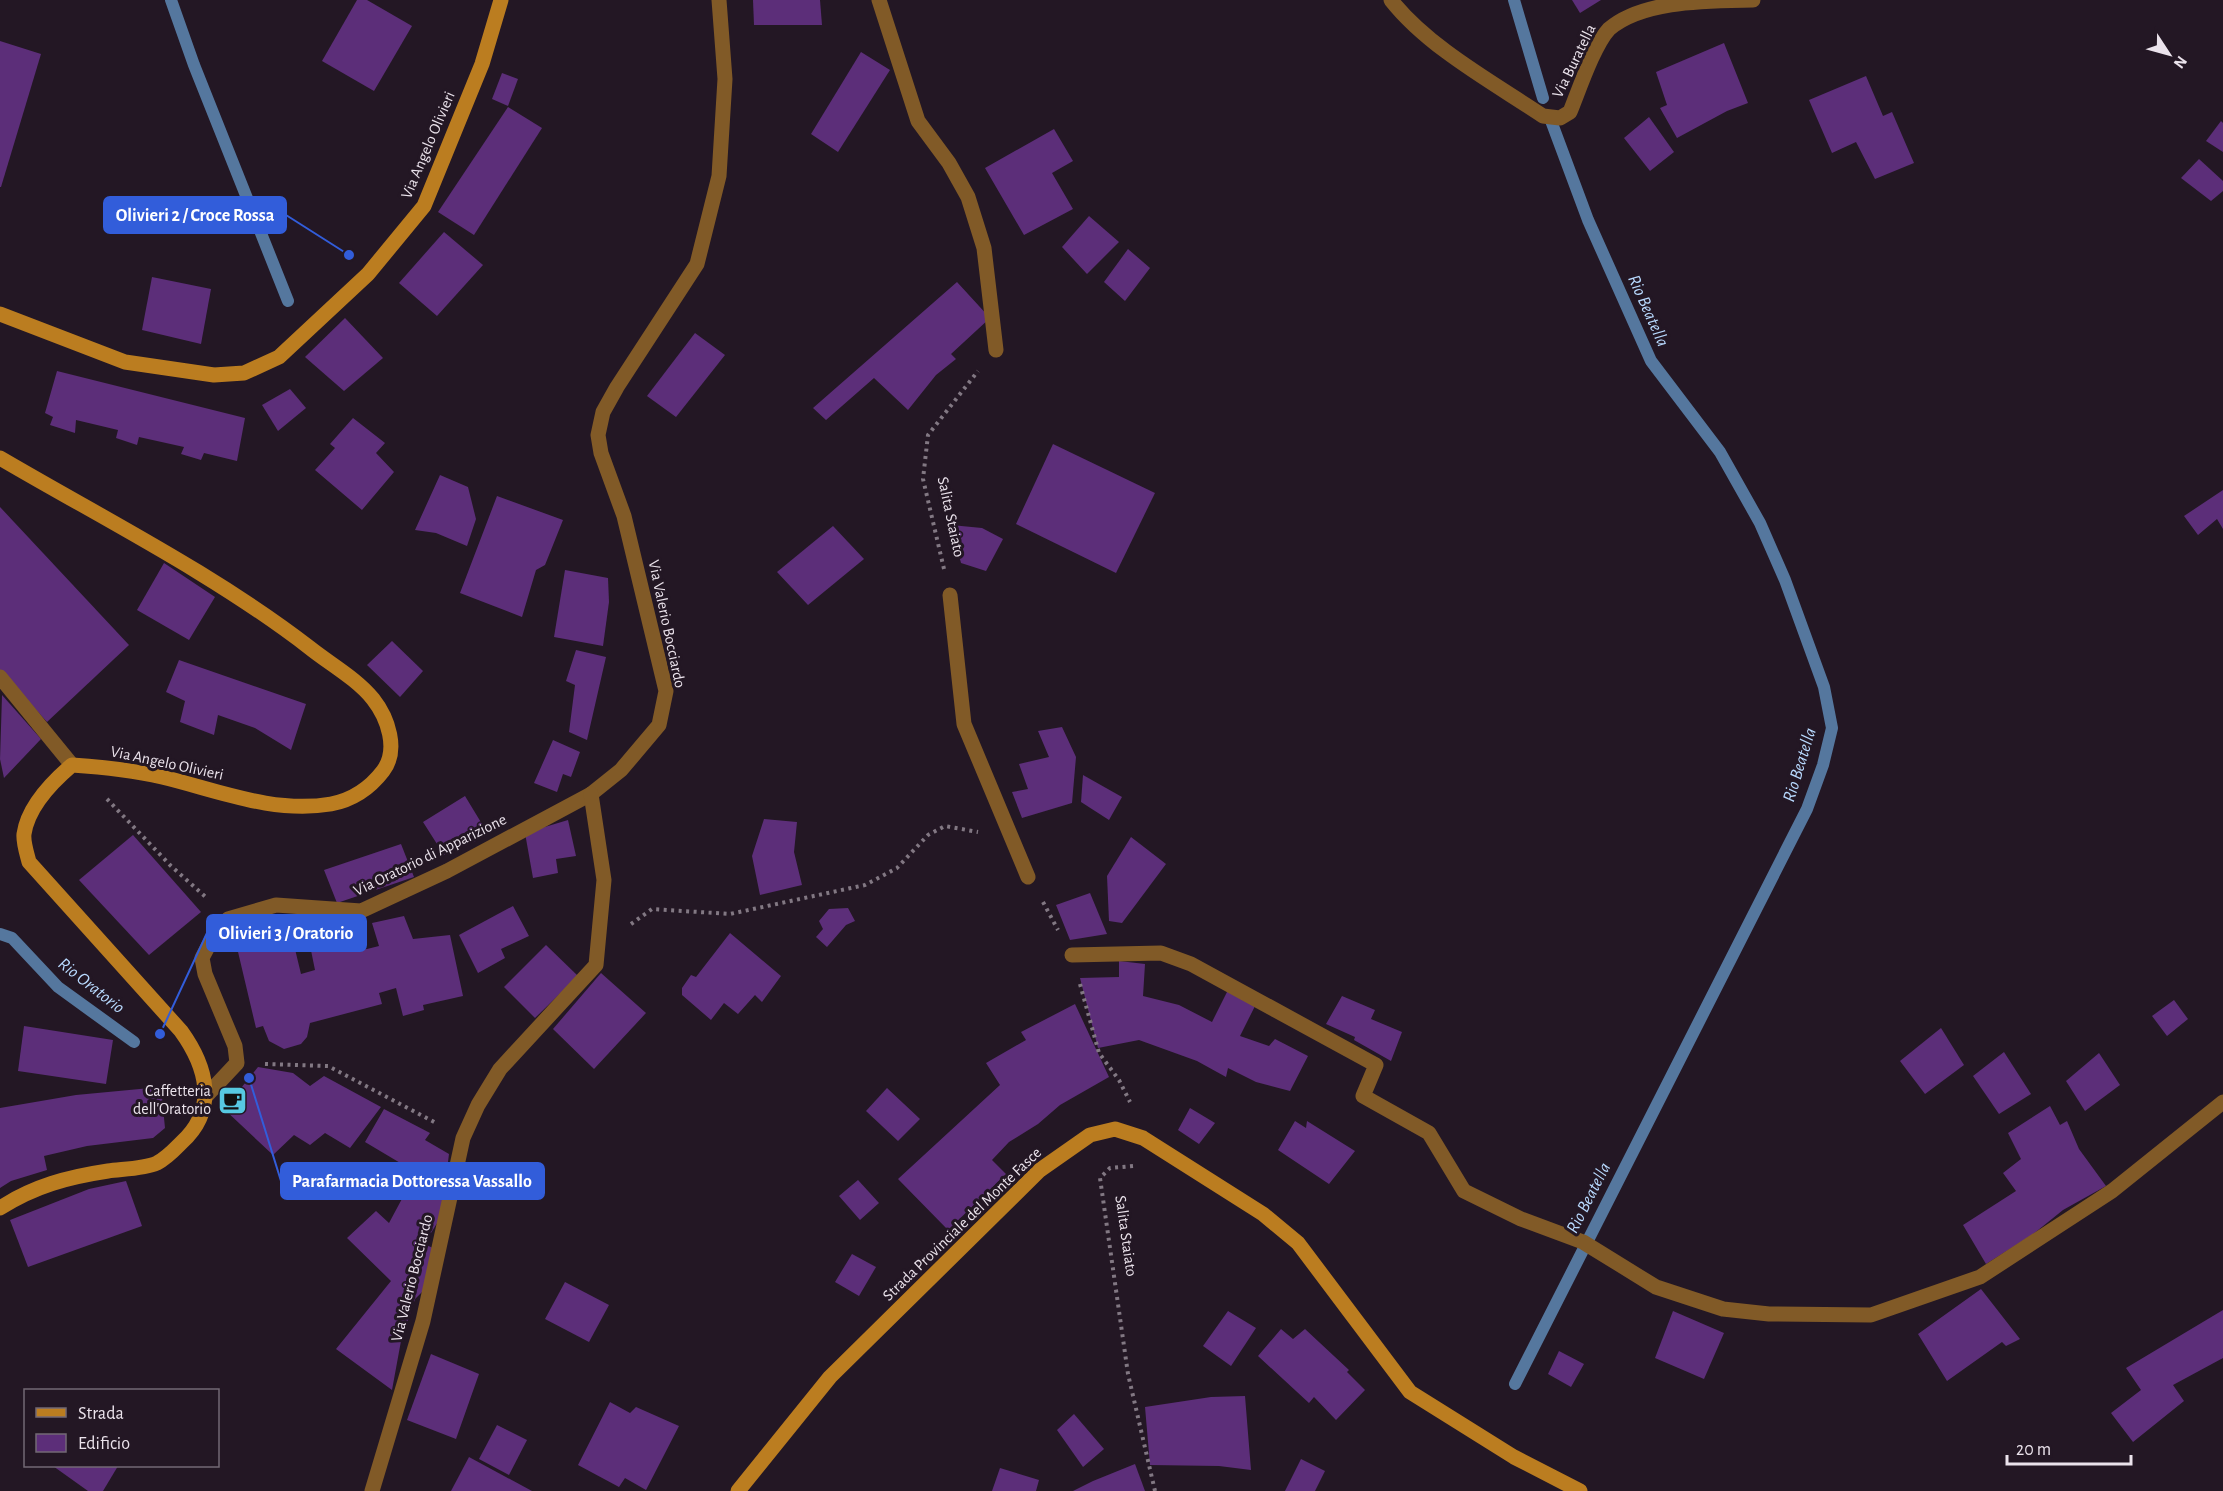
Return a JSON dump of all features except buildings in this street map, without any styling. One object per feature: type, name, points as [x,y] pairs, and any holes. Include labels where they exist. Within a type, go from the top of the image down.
[{"type":"main road","name":"Via Angelo Olivieri","points":[[0,314],[125,362],[214,375],[244,373],[279,357],[368,274],[424,206],[482,64],[501,0]]},
{"type":"main road","name":"Via Angelo Olivieri","points":[[0,458],[258,608],[373,700],[387,724],[392,746],[385,768],[370,786],[351,798],[333,804],[294,807],[236,796],[161,776],[103,767],[72,765]]},
{"type":"main road","points":[[0,1208],[18,1196],[65,1177],[156,1163],[190,1135],[202,1114],[207,1095],[203,1071],[195,1050],[181,1031],[29,862],[24,835],[35,805],[58,776],[72,765]]},
{"type":"main road","name":"Strada Provinciale del Monte Fasce","points":[[738,1491],[830,1377],[1040,1170],[1090,1135],[1115,1129],[1143,1138],[1263,1214],[1298,1244],[1410,1392],[1514,1457],[1580,1491]]},
{"type":"street","name":"Via Valerio Bocciardo","points":[[372,1491],[423,1321],[463,1138],[500,1069],[596,965],[604,880],[591,794],[621,770],[659,725],[666,691],[624,516],[601,453],[598,435],[603,412],[617,387],[697,264],[719,176],[725,79],[719,0]]},
{"type":"street","points":[[879,0],[918,121],[949,163],[968,197],[984,248],[996,350]]},
{"type":"street","name":"Via Buratella","points":[[1390,0],[1410,24],[1428,37],[1543,116],[1560,118],[1569,112],[1608,29],[1638,7],[1660,3],[1753,0]]},
{"type":"street","points":[[950,595],[964,724],[1028,877]]},
{"type":"street","points":[[0,677],[72,765]]},
{"type":"street","name":"Via Oratorio di Apparizione","points":[[228,919],[276,905],[361,911],[447,871],[591,794]]},
{"type":"street","points":[[207,1095],[237,1063],[235,1046],[205,974],[202,958],[213,938],[228,919]]},
{"type":"street","points":[[1072,955],[1161,953],[1191,964],[1376,1065],[1363,1096],[1429,1133],[1464,1191],[1521,1219],[1583,1242],[1656,1287],[1723,1309],[1769,1314],[1871,1315],[1980,1276],[2112,1191],[2223,1102]]},
{"type":"path","name":"Salita Staiato","points":[[950,595],[923,479],[928,435],[996,350]]},
{"type":"path","points":[[72,765],[171,866],[228,919]]},
{"type":"path","points":[[625,928],[652,909],[730,914],[865,885],[897,868],[928,834],[945,826],[1012,838]]},
{"type":"path","points":[[1028,877],[1072,955],[1099,1053],[1129,1099],[1136,1122],[1145,1130],[1143,1138]]},
{"type":"path","points":[[237,1063],[328,1065],[463,1138]]},
{"type":"path","name":"Salita Staiato","points":[[1143,1138],[1132,1168],[1110,1168],[1100,1178],[1128,1374],[1155,1491]]},
{"type":"waterway","points":[[171,0],[194,65],[288,301]]},
{"type":"waterway","name":"Rio Beatella","points":[[1514,0],[1543,98]]},
{"type":"waterway","name":"Rio Beatella","points":[[1515,1384],[1807,809],[1823,765],[1832,728],[1824,687],[1785,580],[1760,523],[1720,452],[1651,361],[1588,220],[1550,118]]},
{"type":"waterway","name":"Rio Oratorio","points":[[0,934],[12,938],[58,987],[134,1042]]},
{"type":"place","name":"Olivieri 2 / Croce Rossa","points":[[349,255]]},
{"type":"place","name":"Olivieri 3 / Oratorio","points":[[160,1034]]},
{"type":"place","name":"Parafarmacia Dottoressa Vassallo","points":[[249,1078]]},
{"type":"place","name":"Caffetteria dell'Oratorio","points":[[232,1100]]}]
